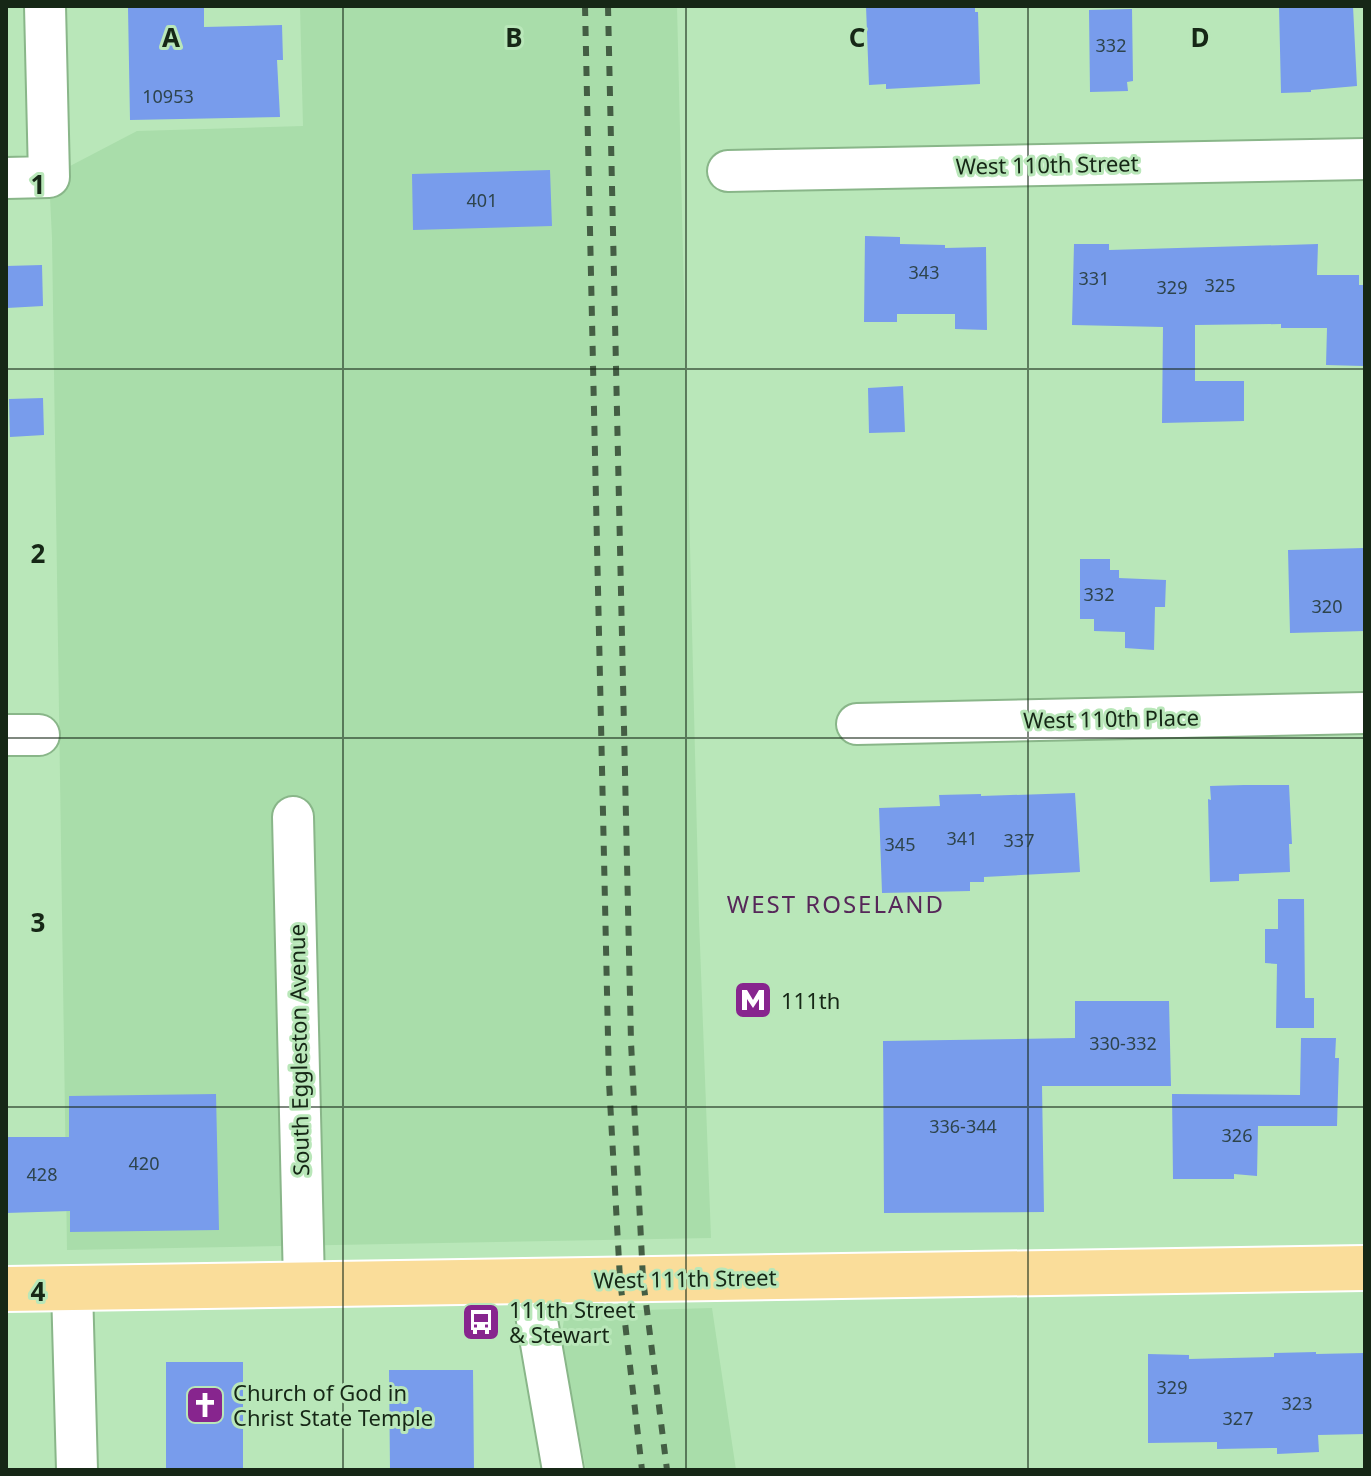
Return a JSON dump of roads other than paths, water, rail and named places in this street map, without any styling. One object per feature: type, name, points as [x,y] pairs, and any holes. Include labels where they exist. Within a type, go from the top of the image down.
[{"type":"main road","name":"West 111th Street","points":[[6,1289],[1365,1268]]},
{"type":"street","points":[[6,178],[49,177],[45,6]]},
{"type":"street","name":"West 110th Street","points":[[728,171],[1365,159]]},
{"type":"street","name":"West 110th Place","points":[[857,724],[1365,713]]},
{"type":"street","name":"South Eggleston Avenue","points":[[293,817],[304,1284]]},
{"type":"street","points":[[530,1280],[563,1470]]},
{"type":"street","points":[[72,1288],[77,1470]]},
{"type":"railway","points":[[585,6],[609,1082],[620,1279],[642,1470]]},
{"type":"railway","points":[[608,6],[631,1042],[643,1279],[667,1470]]},
{"type":"place","name":"111th","points":[[753,1000]]},
{"type":"place","name":"111th Street & Stewart","points":[[481,1322]]},
{"type":"place","name":"Church of God in Christ State Temple","points":[[205,1405]]},
{"type":"district","name":"WEST ROSELAND","points":[[836,903]]}]
